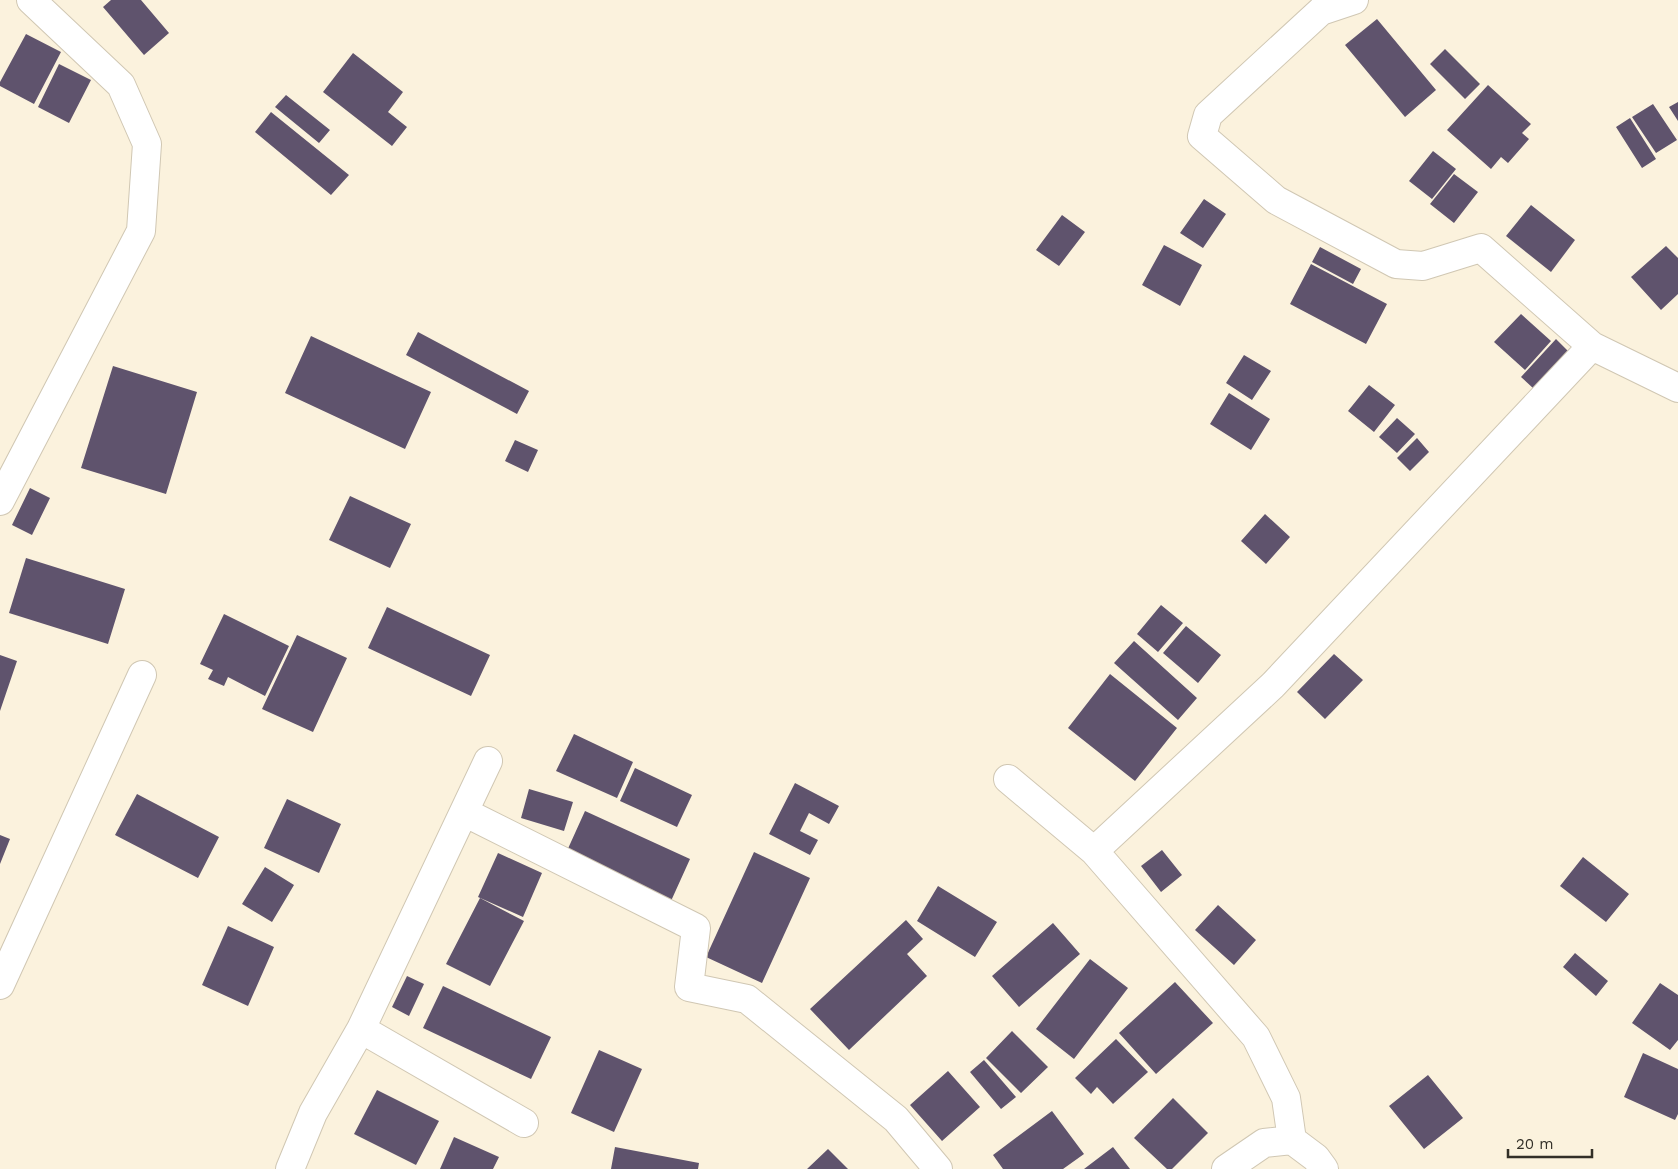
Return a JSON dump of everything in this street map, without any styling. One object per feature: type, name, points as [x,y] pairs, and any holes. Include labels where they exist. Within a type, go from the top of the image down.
[{"type":"street","points":[[0,501],[141,231],[147,144],[121,85],[31,0]]},
{"type":"street","points":[[1354,0],[1321,11],[1208,114],[1202,136],[1276,200],[1396,264],[1423,266],[1481,248],[1592,346],[1678,388]]},
{"type":"street","points":[[1094,851],[1273,685],[1592,346]]},
{"type":"street","points":[[0,985],[142,674]]},
{"type":"street","points":[[290,1169],[313,1113],[361,1029],[488,761]]},
{"type":"street","points":[[1008,780],[1094,851],[1256,1037],[1286,1098],[1292,1140]]},
{"type":"street","points":[[464,812],[696,928],[689,987],[747,1000],[896,1119],[938,1169]]},
{"type":"street","points":[[361,1029],[524,1123]]},
{"type":"street","points":[[1226,1169],[1264,1142],[1292,1140],[1316,1158],[1324,1169]]},
{"type":"building","points":[[111,0],[141,0],[169,33],[144,55],[103,7]]},
{"type":"building","points":[[1377,19],[1436,90],[1405,117],[1345,45]]},
{"type":"building","points":[[26,34],[61,52],[34,104],[0,86],[0,82]]},
{"type":"building","points":[[1445,49],[1480,84],[1465,99],[1430,64]]},
{"type":"building","points":[[353,53],[403,92],[388,112],[407,127],[392,146],[323,92]]},
{"type":"building","points":[[59,64],[91,80],[69,123],[38,107]]},
{"type":"building","points":[[1488,85],[1531,124],[1522,133],[1529,139],[1508,163],[1501,157],[1491,169],[1447,130]]},
{"type":"building","points":[[286,95],[330,130],[319,143],[275,107]]},
{"type":"building","points":[[1678,102],[1678,121],[1669,107]]},
{"type":"building","points":[[1653,104],[1677,140],[1656,153],[1632,117]]},
{"type":"building","points":[[271,112],[349,175],[331,195],[255,132]]},
{"type":"building","points":[[1630,118],[1656,159],[1642,168],[1616,127]]},
{"type":"building","points":[[1433,151],[1456,169],[1432,199],[1409,181]]},
{"type":"building","points":[[1454,174],[1478,192],[1454,223],[1430,204]]},
{"type":"building","points":[[1204,199],[1226,214],[1203,248],[1180,233]]},
{"type":"building","points":[[1531,205],[1575,240],[1551,272],[1506,236]]},
{"type":"building","points":[[1062,215],[1085,232],[1059,266],[1036,250]]},
{"type":"building","points":[[1164,245],[1202,265],[1180,306],[1142,285]]},
{"type":"building","points":[[1666,246],[1678,258],[1678,294],[1661,310],[1631,277]]},
{"type":"building","points":[[1320,247],[1361,269],[1353,284],[1312,262]]},
{"type":"building","points":[[1311,264],[1387,304],[1366,344],[1290,304]]},
{"type":"building","points":[[1521,314],[1551,341],[1525,370],[1494,342]]},
{"type":"building","points":[[418,332],[529,391],[517,414],[406,355]]},
{"type":"building","points":[[311,336],[431,392],[405,449],[285,393]]},
{"type":"building","points":[[1556,339],[1569,352],[1534,389],[1521,377]]},
{"type":"building","points":[[1244,355],[1271,371],[1252,400],[1226,383]]},
{"type":"building","points":[[113,366],[197,392],[166,494],[81,468]]},
{"type":"building","points":[[1369,385],[1395,405],[1374,432],[1348,411]]},
{"type":"building","points":[[1229,393],[1270,419],[1251,450],[1210,424]]},
{"type":"building","points":[[1397,418],[1415,434],[1397,453],[1379,437]]},
{"type":"building","points":[[1417,438],[1429,452],[1410,471],[1397,458]]},
{"type":"building","points":[[515,440],[538,450],[528,472],[505,461]]},
{"type":"building","points":[[30,488],[50,498],[32,535],[12,525]]},
{"type":"building","points":[[350,496],[411,524],[390,568],[329,540]]},
{"type":"building","points":[[1265,514],[1290,537],[1266,564],[1241,541]]},
{"type":"building","points":[[26,558],[125,589],[108,644],[9,613]]},
{"type":"building","points":[[1161,605],[1183,623],[1158,652],[1137,634]]},
{"type":"building","points":[[387,607],[490,655],[471,696],[368,648]]},
{"type":"building","points":[[224,614],[289,646],[265,696],[228,677],[224,686],[208,679],[213,670],[200,664]]},
{"type":"building","points":[[1186,626],[1221,655],[1198,683],[1163,653]]},
{"type":"building","points":[[297,635],[347,658],[313,732],[262,709]]},
{"type":"building","points":[[1134,641],[1197,698],[1178,720],[1114,663]]},
{"type":"building","points":[[1334,654],[1363,680],[1325,719],[1297,692]]},
{"type":"building","points":[[0,655],[17,661],[0,711]]},
{"type":"building","points":[[1110,674],[1177,728],[1135,781],[1068,728]]},
{"type":"building","points":[[574,734],[633,762],[617,798],[556,771]]},
{"type":"building","points":[[635,768],[692,795],[677,827],[620,801]]},
{"type":"building","points":[[795,783],[839,806],[829,824],[809,813],[800,831],[818,840],[810,855],[769,834]]},
{"type":"building","points":[[529,789],[573,802],[564,831],[521,818]]},
{"type":"building","points":[[137,794],[219,837],[198,878],[115,835]]},
{"type":"building","points":[[287,799],[341,824],[319,873],[264,848]]},
{"type":"building","points":[[585,811],[690,859],[671,901],[566,853]]},
{"type":"building","points":[[0,835],[10,839],[0,864]]},
{"type":"building","points":[[1162,850],[1182,875],[1161,892],[1141,866]]},
{"type":"building","points":[[754,852],[810,878],[762,983],[706,957]]},
{"type":"building","points":[[498,853],[542,873],[523,917],[478,897]]},
{"type":"building","points":[[1583,857],[1629,894],[1606,922],[1560,886]]},
{"type":"building","points":[[265,867],[294,885],[272,922],[242,904]]},
{"type":"building","points":[[938,886],[997,922],[975,957],[917,921]]},
{"type":"building","points":[[480,898],[524,921],[490,986],[446,964]]},
{"type":"building","points":[[1218,905],[1256,940],[1234,965],[1195,930]]},
{"type":"building","points":[[906,920],[923,939],[907,954],[927,976],[849,1050],[810,1009]]},
{"type":"building","points":[[1053,923],[1080,954],[1019,1007],[992,976]]},
{"type":"building","points":[[228,926],[274,947],[248,1006],[202,985]]},
{"type":"building","points":[[1575,953],[1608,981],[1596,996],[1563,967]]},
{"type":"building","points":[[1090,959],[1128,988],[1074,1059],[1036,1029]]},
{"type":"building","points":[[407,976],[424,984],[409,1016],[392,1007]]},
{"type":"building","points":[[1175,982],[1213,1023],[1156,1074],[1119,1033]]},
{"type":"building","points":[[1660,983],[1678,995],[1678,1040],[1670,1050],[1632,1023]]},
{"type":"building","points":[[443,986],[551,1037],[531,1079],[423,1028]]},
{"type":"building","points":[[1012,1031],[1048,1067],[1021,1093],[986,1058]]},
{"type":"building","points":[[1116,1039],[1148,1072],[1113,1104],[1097,1087],[1091,1094],[1075,1078]]},
{"type":"building","points":[[599,1050],[642,1069],[614,1132],[571,1113]]},
{"type":"building","points":[[1643,1053],[1678,1069],[1678,1114],[1675,1120],[1624,1097]]},
{"type":"building","points":[[984,1060],[1016,1097],[1001,1109],[970,1072]]},
{"type":"building","points":[[948,1071],[980,1107],[942,1141],[910,1105]]},
{"type":"building","points":[[1428,1075],[1463,1118],[1424,1149],[1389,1106]]},
{"type":"building","points":[[377,1090],[439,1121],[416,1165],[354,1134]]},
{"type":"building","points":[[1173,1098],[1208,1133],[1172,1169],[1167,1169],[1134,1138]]},
{"type":"building","points":[[1052,1111],[1084,1154],[1063,1169],[1003,1169],[993,1155]]},
{"type":"building","points":[[454,1137],[499,1157],[493,1169],[440,1169]]},
{"type":"building","points":[[615,1147],[699,1163],[698,1169],[611,1169]]},
{"type":"building","points":[[1113,1147],[1130,1169],[1084,1169]]},
{"type":"building","points":[[828,1149],[848,1169],[807,1169]]}]
